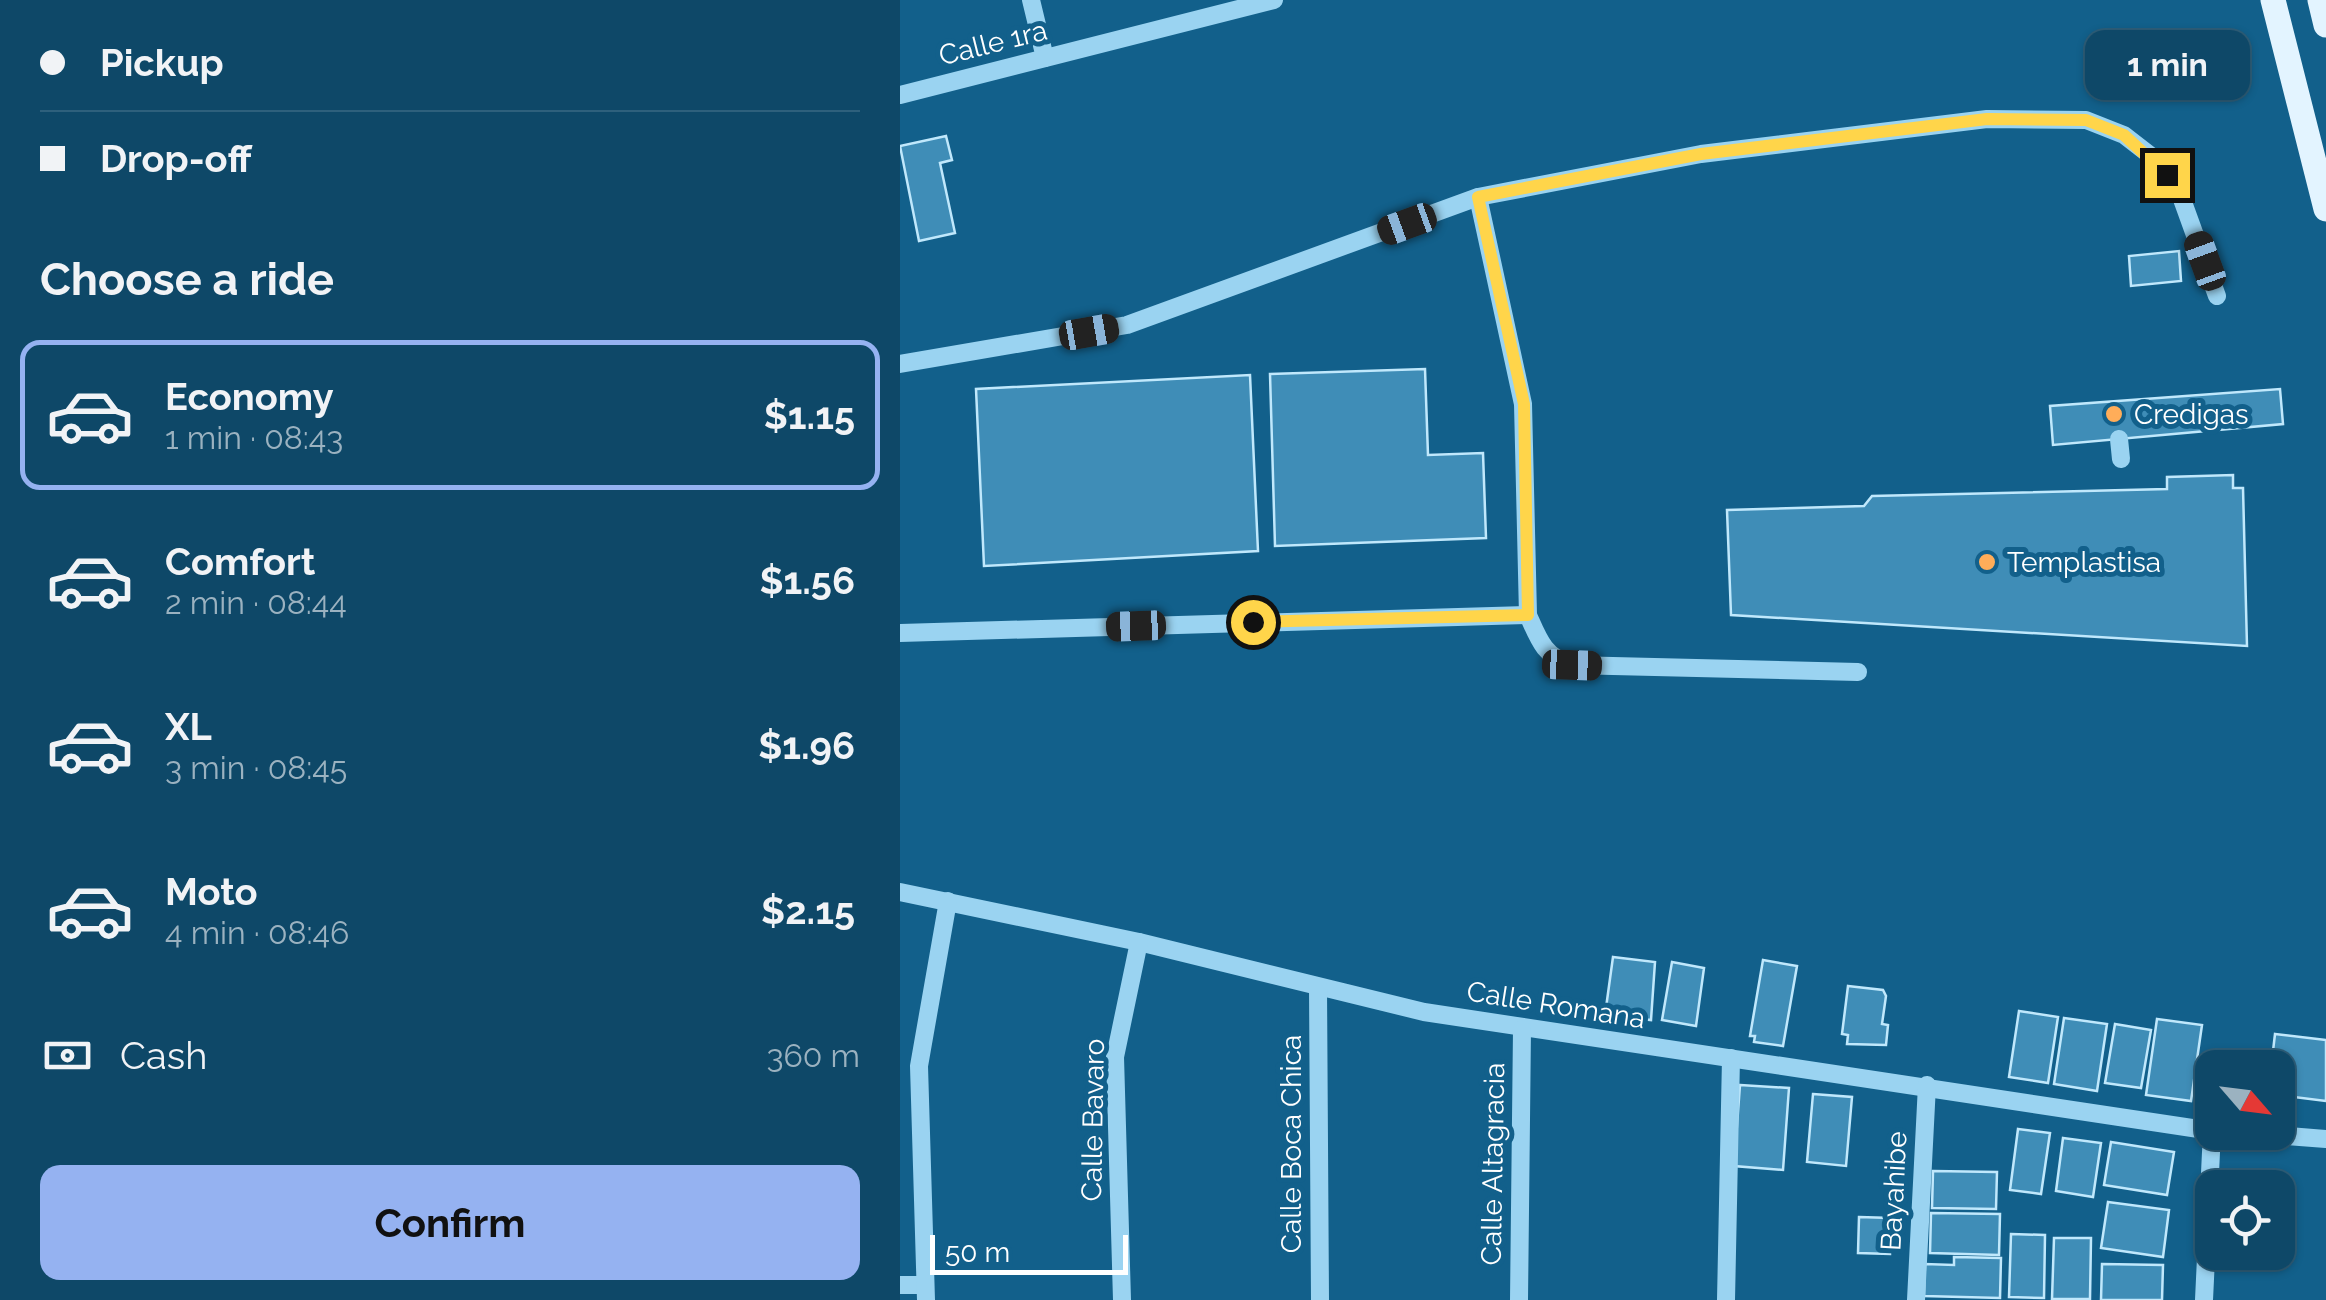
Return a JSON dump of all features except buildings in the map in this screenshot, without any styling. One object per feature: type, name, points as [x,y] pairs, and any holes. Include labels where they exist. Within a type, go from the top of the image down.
[{"type":"main road","points":[[2273,0],[2326,209]]},
{"type":"main road","points":[[2320,0],[2326,25]]},
{"type":"street","points":[[1031,0],[1044,58]]},
{"type":"street","name":"Calle 1ra","points":[[900,95],[1274,0]]},
{"type":"street","points":[[900,364],[1127,325],[1478,197],[1701,154],[1987,119],[2086,120],[2124,135],[2155,159],[2180,191],[2218,296]]},
{"type":"street","points":[[1478,197],[1524,404],[1528,615],[1552,658],[1572,665],[1858,672]]},
{"type":"street","points":[[2119,440],[2121,460]]},
{"type":"street","points":[[900,633],[1528,615]]},
{"type":"street","name":"Calle Romana","points":[[900,892],[1522,1029],[1927,1085],[2195,1128]]},
{"type":"street","points":[[900,1284],[926,1292],[919,1066],[948,901]]},
{"type":"street","name":"Calle Bavaro","points":[[1122,1300],[1116,1056],[1138,942]]},
{"type":"street","name":"Calle Boca Chica","points":[[1318,987],[1320,1300]]},
{"type":"street","name":"Calle Altagracia","points":[[1519,1300],[1522,1029]]},
{"type":"street","points":[[1726,1300],[1731,1058]]},
{"type":"street","name":"Bayahibe","points":[[1916,1300],[1927,1085]]},
{"type":"street","points":[[2295,1137],[2326,1139]]},
{"type":"street","points":[[2204,1300],[2211,1150]]},
{"type":"place","name":"Credigas","points":[[2114,414]]},
{"type":"place","name":"Templastisa","points":[[1987,562]]},
{"type":"route","points":[[1253,622],[1528,615],[1524,404],[1478,197],[1701,154],[1987,119],[2086,120],[2124,135],[2155,159],[2167,175]]}]
